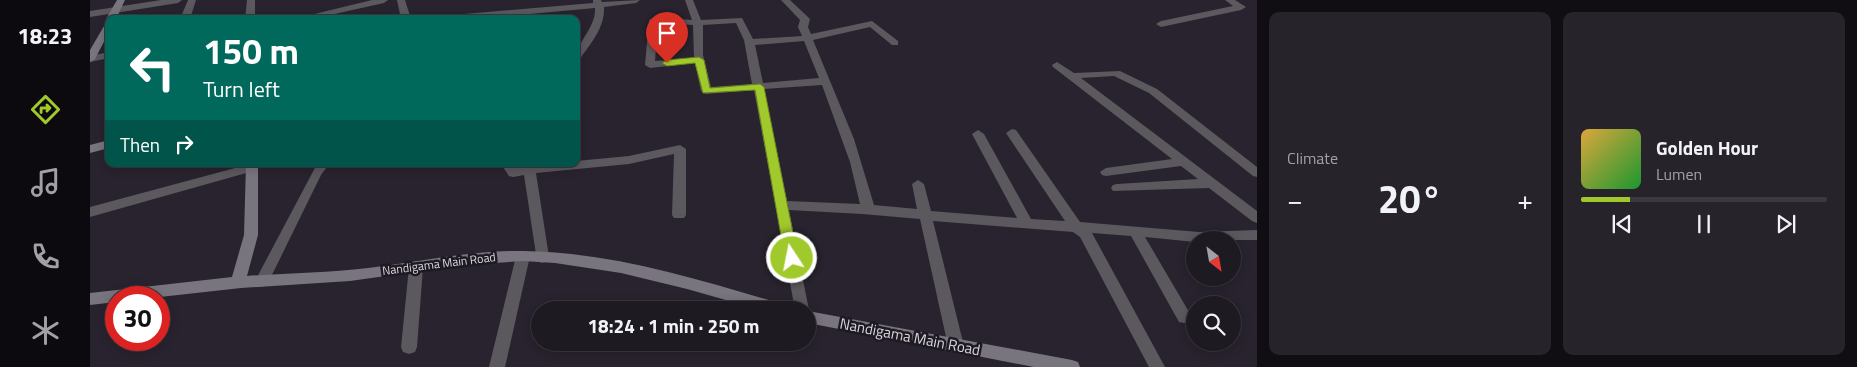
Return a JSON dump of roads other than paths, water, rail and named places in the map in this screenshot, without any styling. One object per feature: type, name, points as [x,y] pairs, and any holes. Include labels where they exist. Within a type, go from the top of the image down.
[{"type":"street","points":[[113,15],[121,0]]},
{"type":"street","points":[[90,14],[178,0]]},
{"type":"street","points":[[186,15],[192,0]]},
{"type":"street","points":[[250,15],[252,0]]},
{"type":"street","points":[[316,15],[384,0]]},
{"type":"street","points":[[520,0],[523,11]]},
{"type":"street","points":[[485,15],[546,9],[578,3],[636,0]]},
{"type":"street","points":[[689,0],[698,23],[699,60],[706,91],[826,81]]},
{"type":"street","points":[[785,0],[805,19],[803,27],[838,108],[864,188],[868,209],[863,209]]},
{"type":"street","points":[[1161,24],[1242,8],[1229,0]]},
{"type":"street","points":[[403,15],[404,1]]},
{"type":"street","points":[[580,51],[598,24],[598,3]]},
{"type":"street","points":[[699,60],[650,65],[654,20],[698,23],[739,20],[750,42],[760,87],[800,301]]},
{"type":"street","points":[[750,42],[808,38],[872,24],[895,43]]},
{"type":"street","points":[[90,59],[105,31]]},
{"type":"street","points":[[90,59],[105,56]]},
{"type":"street","points":[[1057,65],[1257,218]]},
{"type":"street","points":[[1071,76],[1116,73],[1153,91],[1257,173]]},
{"type":"street","points":[[1012,132],[1076,227],[1085,233],[1158,367]]},
{"type":"street","points":[[978,134],[1027,224]]},
{"type":"street","points":[[90,149],[105,145]]},
{"type":"street","points":[[580,163],[629,160],[680,149],[679,216]]},
{"type":"street","points":[[1106,172],[1184,162]]},
{"type":"street","points":[[90,212],[246,167]]},
{"type":"street","points":[[238,282],[251,235],[253,167]]},
{"type":"street","points":[[262,281],[321,167]]},
{"type":"street","points":[[509,167],[513,173],[530,167],[542,257]]},
{"type":"street","points":[[918,184],[956,346]]},
{"type":"street","points":[[1117,188],[1211,184]]},
{"type":"street","points":[[782,205],[863,209],[1199,237],[1257,235]]},
{"type":"street","points":[[1135,231],[1184,316]]},
{"type":"street","points":[[497,367],[523,256]]},
{"type":"street","name":"Nandigama Main Road","points":[[90,299],[238,282],[365,274],[496,257],[523,256],[580,261],[639,272],[698,285],[752,301]]},
{"type":"street","points":[[409,347],[416,267]]},
{"type":"street","name":"Nandigama Main Road","points":[[816,319],[1045,364],[1072,367]]}]
